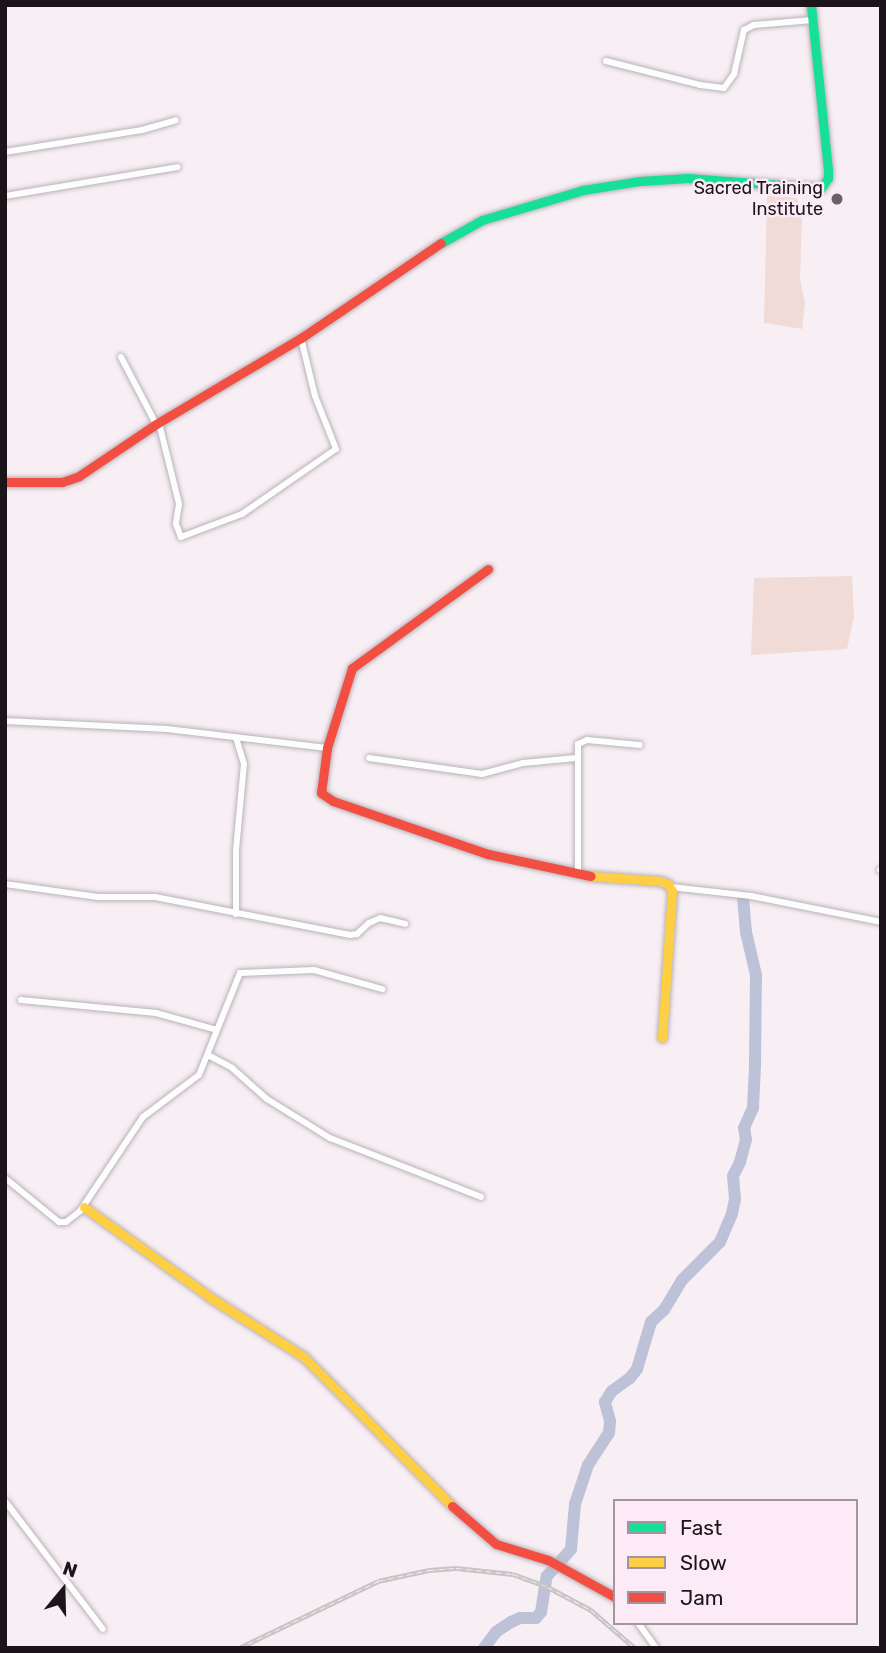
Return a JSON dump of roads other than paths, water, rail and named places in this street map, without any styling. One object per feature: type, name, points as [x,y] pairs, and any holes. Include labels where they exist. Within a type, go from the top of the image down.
[{"type":"street","points":[[5,482],[72,480],[157,424],[301,338],[465,227],[508,211],[583,190],[688,177],[821,187],[828,178],[828,170],[811,5]]},
{"type":"street","points":[[606,61],[701,85],[724,88],[734,74],[744,30],[754,25],[813,20]]},
{"type":"street","points":[[5,152],[142,130],[176,120]]},
{"type":"street","points":[[5,196],[178,167]]},
{"type":"street","points":[[121,357],[157,424],[179,504],[176,524],[181,537],[242,514],[336,449],[315,396],[301,338]]},
{"type":"street","points":[[488,569],[356,663],[343,689],[327,748],[320,789],[327,799],[488,854],[616,881],[660,881],[671,887],[751,896],[881,922]]},
{"type":"street","points":[[5,721],[167,729],[327,748]]},
{"type":"street","points":[[236,737],[244,764],[236,849],[236,914]]},
{"type":"street","points":[[578,873],[578,744],[582,741],[639,745]]},
{"type":"street","points":[[369,758],[482,774],[523,763],[576,758]]},
{"type":"street","points":[[5,884],[98,897],[155,897],[354,936],[380,918],[405,924]]},
{"type":"street","points":[[662,1038],[671,887]]},
{"type":"street","points":[[5,1178],[59,1222],[66,1222],[84,1207],[135,1125],[151,1109],[199,1076],[242,972],[314,970],[382,989]]},
{"type":"street","points":[[21,1000],[156,1013],[217,1030]]},
{"type":"street","points":[[208,1055],[232,1068],[267,1099],[330,1138],[481,1197]]},
{"type":"street","points":[[84,1207],[211,1298],[304,1357],[481,1534],[496,1544],[562,1566],[613,1596]]},
{"type":"street","points":[[5,1501],[103,1629]]},
{"type":"street","points":[[639,1625],[656,1648]]},
{"type":"waterway","points":[[484,1648],[496,1632],[511,1622],[520,1618],[536,1618],[541,1612],[547,1576],[571,1549],[575,1504],[588,1465],[609,1433],[610,1421],[605,1402],[612,1391],[630,1378],[637,1369],[651,1322],[664,1310],[682,1280],[720,1242],[732,1214],[735,1199],[733,1176],[746,1140],[744,1128],[753,1108],[755,1066],[756,975],[746,932],[743,898]]},
{"type":"railway","points":[[239,1648],[378,1581],[429,1570],[456,1568],[513,1574],[548,1587],[591,1610],[635,1648]]},
{"type":"place","name":"Sacred Training Institute","points":[[837,199]]}]
